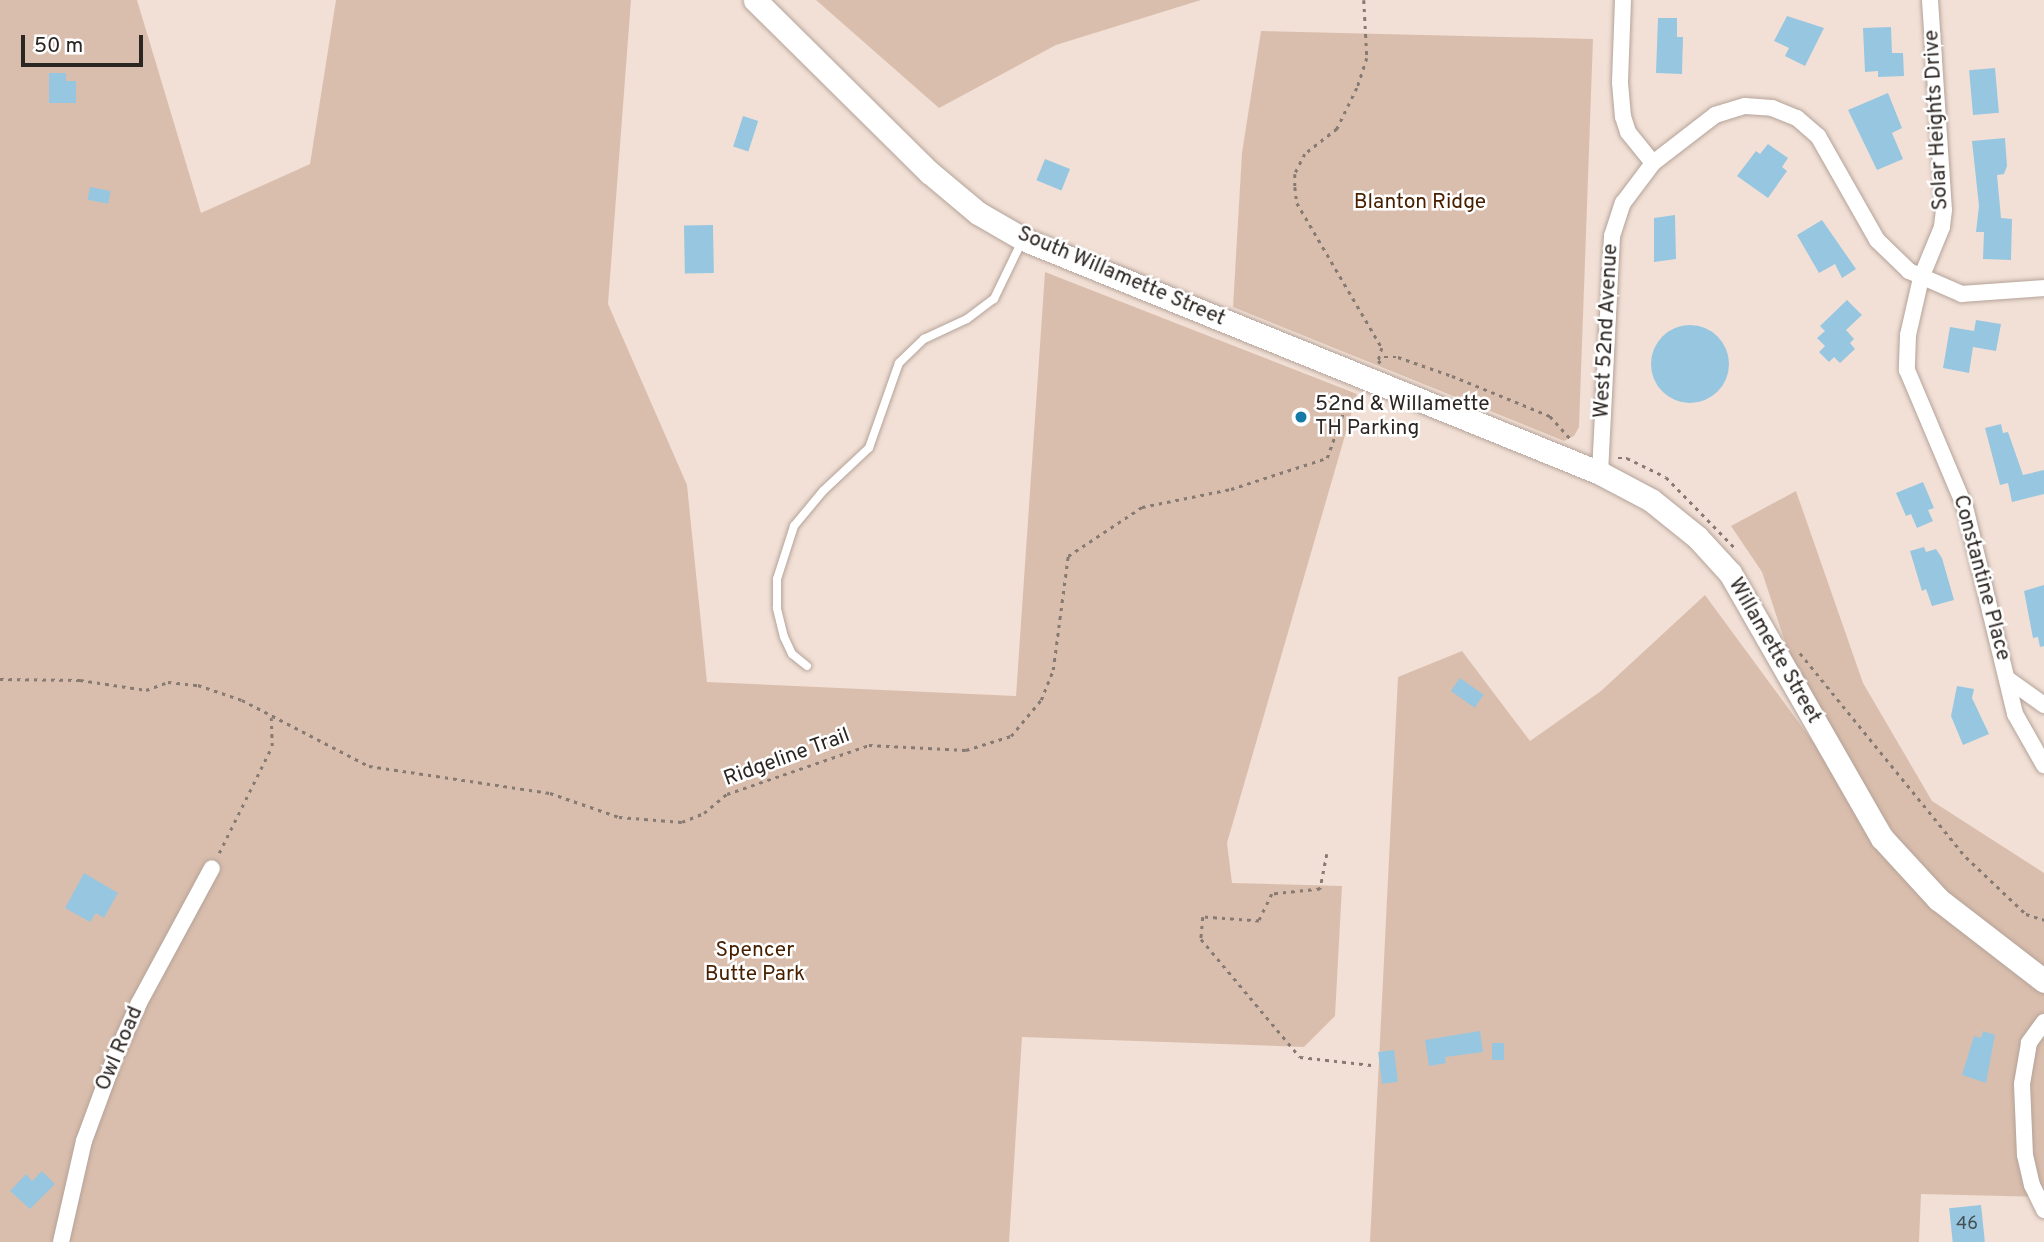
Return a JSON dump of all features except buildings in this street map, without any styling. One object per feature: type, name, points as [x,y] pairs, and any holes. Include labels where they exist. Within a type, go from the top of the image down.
[{"type":"main road","name":"South Willamette Street","points":[[755,0],[929,172],[978,213],[1023,239],[1365,377]]},
{"type":"main road","name":"Willamette Street","points":[[1365,377],[1600,473],[1651,500],[1712,553],[1751,606],[1882,838],[1947,907],[2044,981]]},
{"type":"street","points":[[1623,0],[1620,82],[1623,117],[1629,132],[1653,163],[1702,121],[1730,109],[1759,106],[1797,118],[1825,145],[1887,253],[1921,278],[1962,293],[2044,288]]},
{"type":"street","name":"Solar Heights Drive","points":[[1921,278],[1942,227],[1944,211],[1930,0]]},
{"type":"street","name":"West 52nd Avenue","points":[[1600,473],[1612,236],[1623,203],[1653,163]]},
{"type":"street","name":"Constantine Place","points":[[1921,278],[1907,344],[1907,370],[1965,507],[2009,680],[2015,714],[2044,765]]},
{"type":"street","name":"Constantine Place","points":[[2009,680],[2044,705]]},
{"type":"street","name":"Owl Road","points":[[61,1242],[84,1141],[116,1057],[139,1003],[212,869]]},
{"type":"street","points":[[2044,1022],[2029,1043],[2022,1084],[2025,1154],[2032,1185],[2044,1210]]},
{"type":"lane","points":[[807,666],[792,654],[784,637],[777,608],[777,579],[794,526],[823,491],[869,448],[904,357],[924,339],[967,319],[994,299],[1023,239]]},
{"type":"path","points":[[1364,0],[1367,58],[1357,88],[1337,128],[1305,154],[1295,187],[1297,203],[1382,348],[1365,377]]},
{"type":"path","name":"Ridgeline Trail","points":[[0,679],[79,680],[146,690],[168,682],[198,685],[271,716],[369,766],[550,793],[619,817],[682,822],[704,813],[727,794],[869,745],[966,750],[1011,736],[1041,700],[1059,652],[1059,603],[1068,556],[1142,507],[1231,489],[1327,458],[1365,377]]},
{"type":"path","points":[[212,869],[272,746],[271,716]]},
{"type":"path","points":[[1327,853],[1320,889],[1272,894],[1259,920],[1203,917],[1201,939],[1300,1056],[1372,1065]]},
{"type":"green space","name":"Spencer Butte Park","points":[[0,0],[137,0],[201,213],[310,164],[336,0],[631,0],[608,304],[687,485],[707,682],[1016,696],[1045,272],[1357,394],[1227,843],[1232,883],[1342,886],[1335,1016],[1304,1047],[1022,1037],[1009,1242],[0,1242]]},
{"type":"green space","points":[[816,0],[1201,0],[1056,45],[939,108]]},
{"type":"green space","name":"Blanton Ridge","points":[[1261,31],[1593,39],[1579,427],[1574,436],[1564,441],[1233,307],[1242,153]]},
{"type":"green space","points":[[1796,491],[1863,683],[1932,801],[2044,873],[2044,966],[1981,922],[1922,871],[1881,815],[1787,648],[1762,572],[1731,526]]},
{"type":"green space","points":[[1705,595],[1894,852],[2044,980],[2044,1197],[1921,1194],[1919,1242],[1370,1242],[1398,677],[1462,651],[1530,741],[1601,691]]},
{"type":"place","name":"52nd & Willamette TH Parking","points":[[1301,417]]}]
